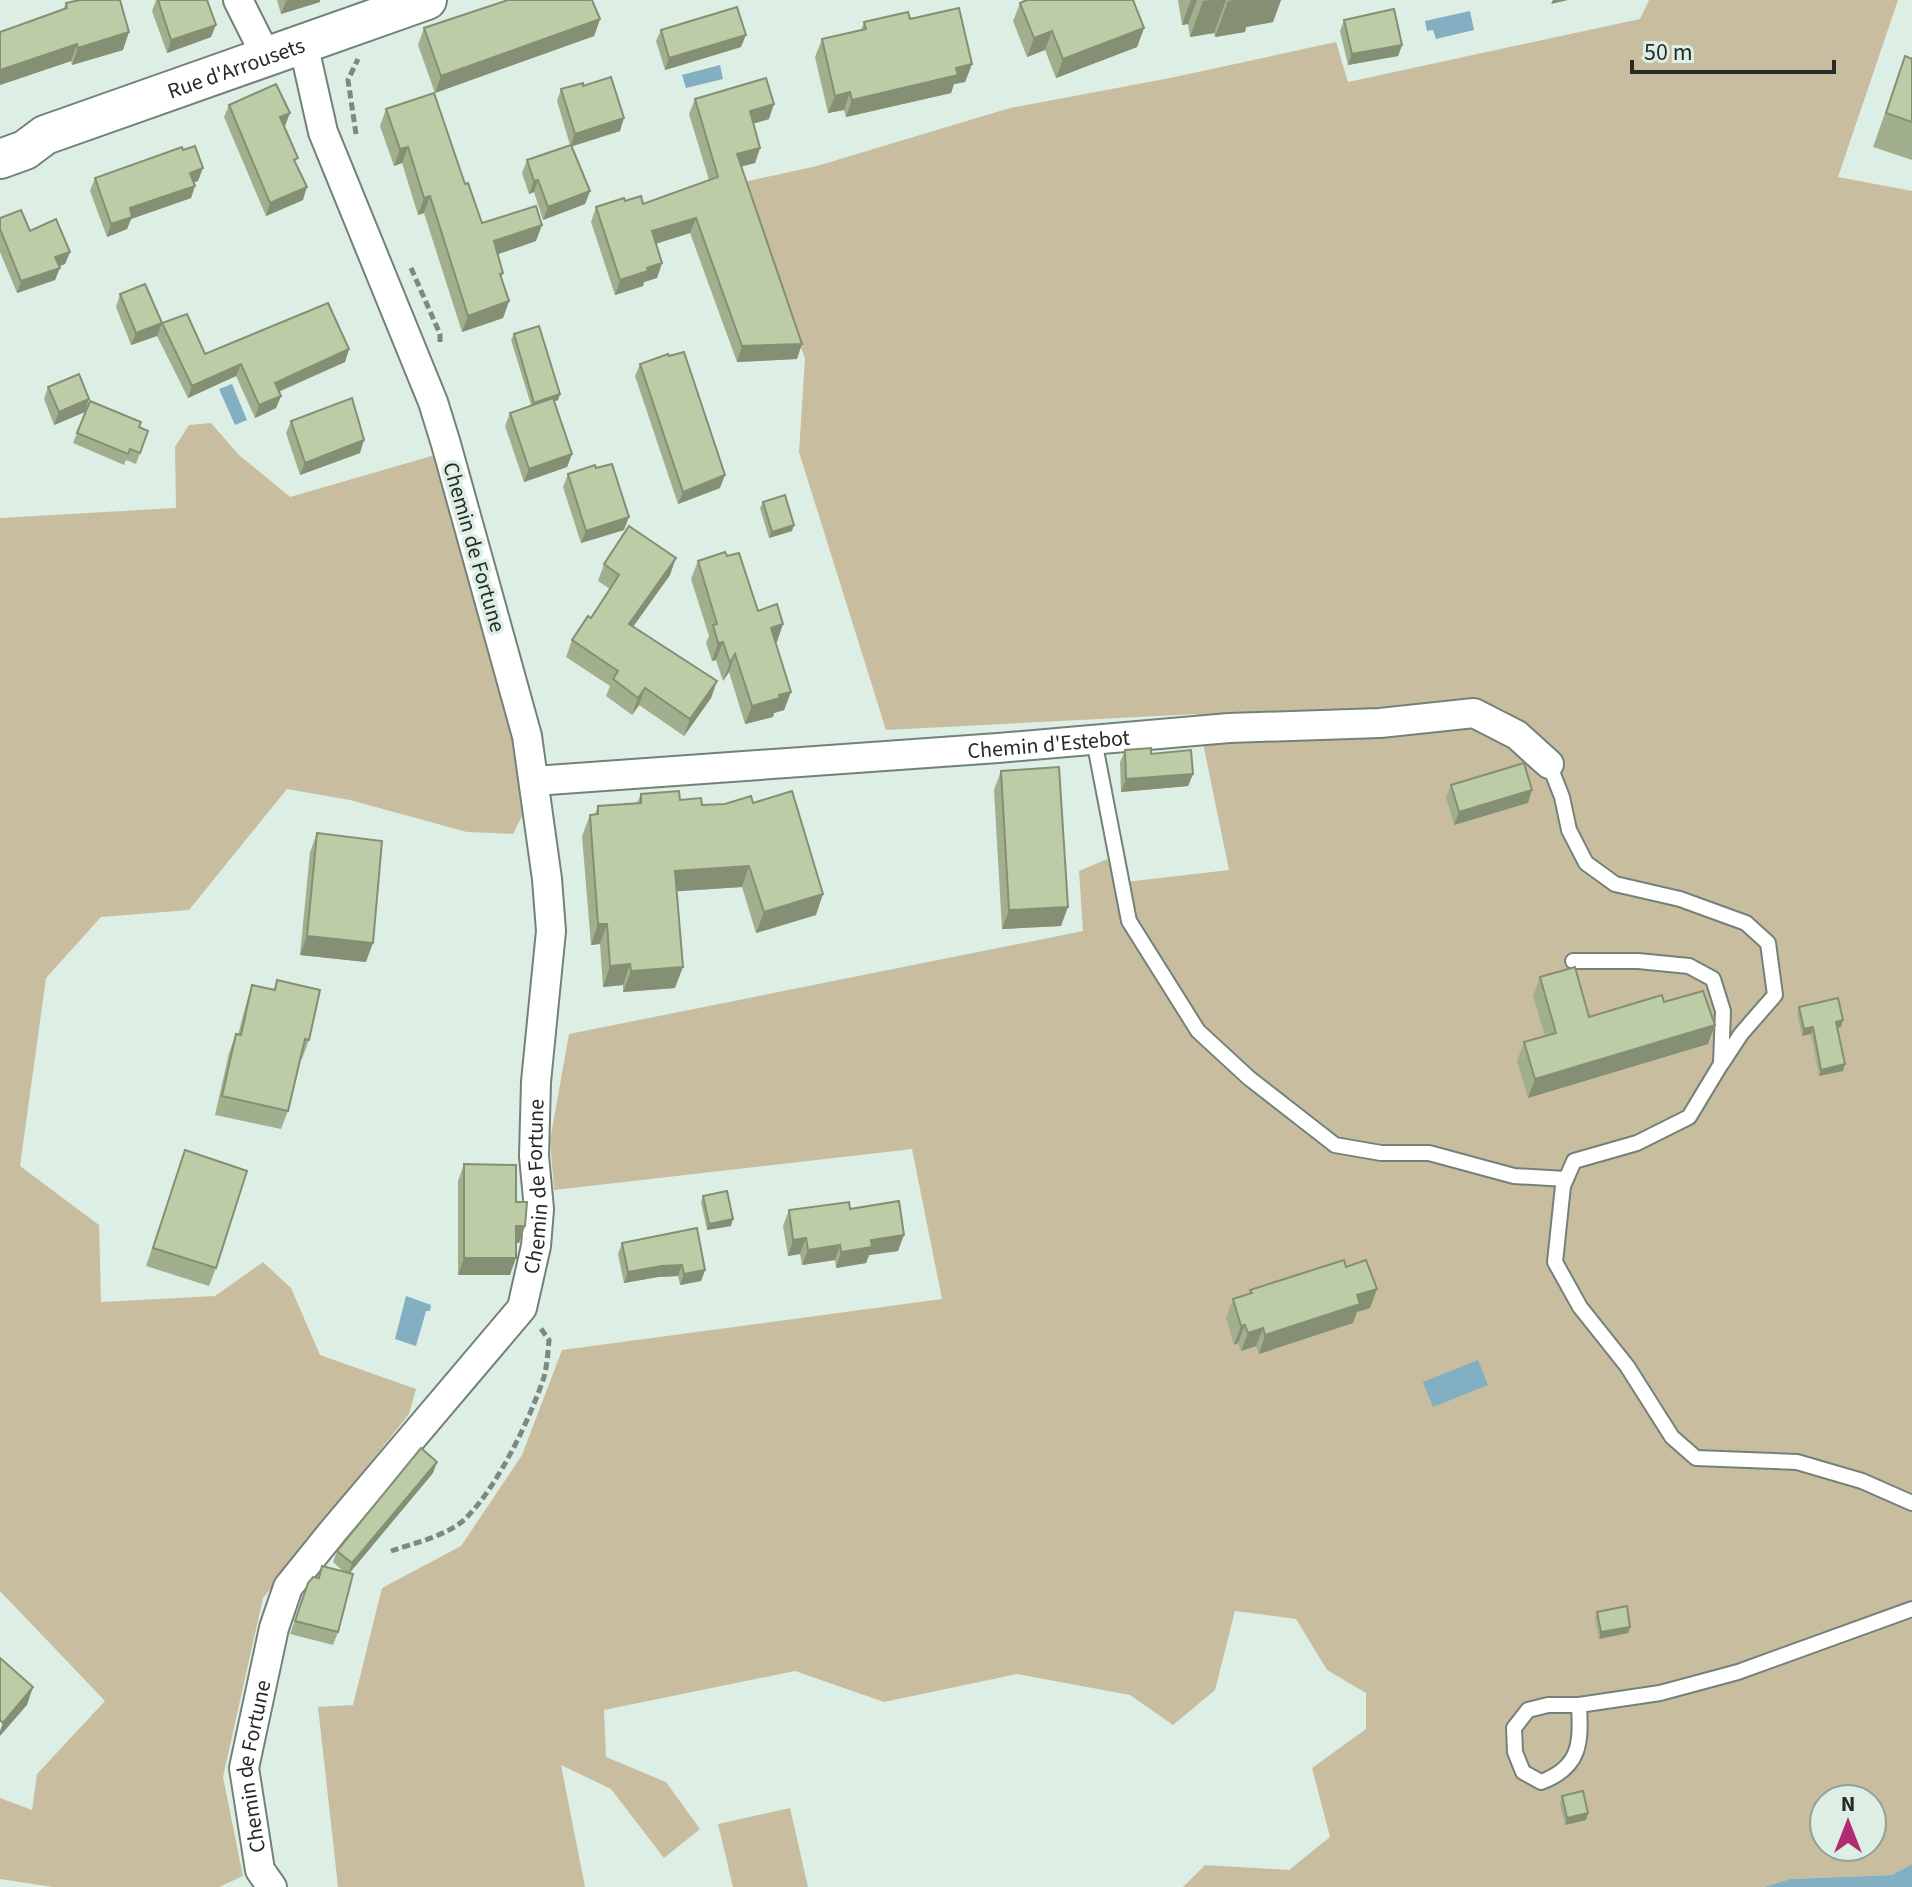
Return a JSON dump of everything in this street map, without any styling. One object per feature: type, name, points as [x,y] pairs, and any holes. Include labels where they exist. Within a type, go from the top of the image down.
[{"type":"main road","name":"Rue d'Arrousets","points":[[0,159],[25,150],[45,135],[427,0]]},
{"type":"main road","name":"Rue d'Arrousets","points":[[0,136],[22,128],[45,135]]},
{"type":"street","points":[[238,0],[266,56]]},
{"type":"street","name":"Chemin de Fortune","points":[[272,1887],[260,1870],[244,1768],[274,1628],[288,1587],[522,1308],[536,1246],[539,1209],[534,1156],[536,1082],[551,931],[527,736],[433,402],[323,132],[303,43]]},
{"type":"street","name":"Chemin d'Estebot","points":[[534,781],[1229,728],[1380,723],[1474,713],[1517,735],[1549,764]]},
{"type":"lane","points":[[1094,740],[1129,921],[1198,1031],[1249,1078],[1335,1145],[1381,1153],[1429,1153],[1514,1176],[1566,1179]]},
{"type":"lane","points":[[1549,764],[1562,797],[1569,830],[1586,863],[1615,884],[1680,899],[1746,923],[1768,943],[1775,995],[1741,1034],[1689,1117],[1637,1143],[1574,1161],[1563,1186],[1555,1262],[1580,1307],[1627,1366],[1672,1437],[1696,1458],[1797,1462],[1862,1481],[1912,1503]]},
{"type":"lane","points":[[1573,961],[1638,961],[1689,966],[1713,979],[1723,1011],[1721,1064]]},
{"type":"lane","points":[[1579,1705],[1581,1740],[1573,1758],[1559,1775],[1541,1782],[1523,1772],[1515,1752],[1514,1728],[1528,1710],[1548,1705],[1579,1705],[1660,1693],[1738,1672],[1912,1609]]},
{"type":"path","points":[[357,141],[348,80],[361,53]]},
{"type":"path","points":[[407,260],[440,334],[441,352]]},
{"type":"path","points":[[391,1551],[441,1533],[464,1520],[494,1481],[526,1422],[545,1374],[549,1340],[522,1308]]},
{"type":"shaded area","points":[[1649,0],[1898,0],[1838,177],[1912,191],[1912,1864],[1892,1875],[1790,1879],[1764,1887],[1183,1887],[1205,1865],[1289,1870],[1330,1837],[1312,1768],[1366,1729],[1366,1693],[1327,1670],[1296,1619],[1235,1611],[1215,1690],[1173,1725],[1130,1695],[1017,1674],[884,1702],[795,1671],[604,1710],[606,1757],[666,1782],[700,1829],[664,1858],[611,1789],[561,1765],[585,1887],[338,1887],[318,1707],[353,1705],[382,1588],[461,1546],[522,1455],[562,1350],[942,1299],[912,1149],[554,1190],[550,1140],[569,1034],[1083,931],[1079,871],[1107,859],[1117,883],[1229,870],[1197,714],[886,730],[799,452],[805,359],[744,182],[817,166],[1010,108],[1336,42],[1348,82],[1640,19]]},
{"type":"shaded area","points":[[211,423],[239,455],[290,497],[442,453],[530,800],[513,834],[467,832],[350,800],[287,789],[189,910],[101,917],[46,978],[20,1166],[99,1225],[101,1302],[215,1296],[263,1262],[291,1288],[320,1355],[416,1389],[409,1414],[263,1598],[223,1777],[243,1876],[219,1887],[53,1887],[0,1879],[0,1798],[32,1810],[37,1774],[105,1701],[0,1591],[0,518],[176,508],[175,447],[189,425]]},
{"type":"shaded area","points":[[790,1808],[808,1887],[733,1887],[718,1824]]},
{"type":"water","points":[[1470,11],[1474,30],[1436,39],[1433,30],[1427,31],[1425,21]]},
{"type":"water","points":[[720,65],[723,79],[686,88],[682,75]]},
{"type":"water","points":[[232,384],[247,420],[235,425],[219,389]]},
{"type":"water","points":[[406,1296],[431,1305],[430,1311],[426,1311],[416,1346],[395,1339]]},
{"type":"water","points":[[1478,1360],[1488,1385],[1433,1407],[1423,1382]]},
{"type":"water","points":[[1912,1864],[1912,1887],[1764,1887],[1790,1879],[1892,1875]]},
{"type":"building","points":[[120,0],[129,32],[78,48],[77,44],[0,70],[0,32],[67,8],[66,3]]},
{"type":"building","points":[[158,0],[207,0],[216,25],[171,40]]},
{"type":"building","points":[[508,0],[592,0],[600,19],[441,76],[424,28]]},
{"type":"building","points":[[1027,0],[1133,0],[1144,28],[1063,59],[1052,31],[1034,38],[1020,3]]},
{"type":"building","points":[[737,7],[746,35],[669,58],[661,30]]},
{"type":"building","points":[[959,8],[972,64],[956,68],[958,75],[852,100],[850,92],[835,96],[822,39],[866,29],[864,22],[908,12],[910,19]]},
{"type":"building","points":[[1394,9],[1402,45],[1352,54],[1344,20]]},
{"type":"building","points":[[1905,56],[1912,59],[1912,122],[1886,113]]},
{"type":"building","points":[[611,77],[624,118],[575,134],[561,89]]},
{"type":"building","points":[[766,78],[774,104],[750,111],[760,148],[737,154],[802,344],[742,346],[696,218],[652,231],[662,263],[620,280],[596,207],[641,196],[643,204],[718,177],[695,99]]},
{"type":"building","points":[[276,84],[290,113],[280,117],[298,158],[294,160],[307,187],[270,203],[229,105]]},
{"type":"building","points":[[434,93],[465,184],[468,183],[482,223],[536,206],[542,225],[494,241],[509,301],[468,316],[430,196],[424,198],[408,147],[400,149],[386,109]]},
{"type":"building","points":[[571,145],[590,191],[548,207],[527,160]]},
{"type":"building","points":[[195,146],[203,168],[190,173],[195,186],[130,208],[132,217],[111,224],[95,178],[182,147],[183,150]]},
{"type":"building","points":[[21,210],[30,231],[56,219],[70,252],[55,257],[60,268],[21,281],[0,229],[0,218]]},
{"type":"building","points":[[145,284],[162,323],[136,333],[120,294]]},
{"type":"building","points":[[328,303],[349,349],[275,383],[281,396],[259,405],[241,364],[192,386],[162,323],[187,314],[205,354]]},
{"type":"building","points":[[539,326],[560,394],[534,403],[514,334]]},
{"type":"building","points":[[684,352],[725,475],[683,492],[640,364]]},
{"type":"building","points":[[79,374],[89,399],[59,412],[48,387]]},
{"type":"building","points":[[352,398],[364,440],[305,463],[291,421]]},
{"type":"building","points":[[553,398],[572,454],[529,469],[510,413]]},
{"type":"building","points":[[90,401],[141,422],[139,427],[148,431],[140,453],[130,449],[128,454],[77,433]]},
{"type":"building","points":[[612,464],[629,517],[586,531],[568,474],[595,465],[596,468]]},
{"type":"building","points":[[785,495],[794,525],[772,532],[763,502]]},
{"type":"building","points":[[629,526],[676,558],[629,624],[717,681],[690,719],[645,688],[638,698],[613,679],[618,671],[572,640],[588,616],[591,618],[619,575],[604,564]]},
{"type":"building","points":[[725,552],[727,556],[739,553],[758,611],[777,604],[783,624],[771,628],[791,692],[752,706],[735,654],[730,663],[723,642],[718,643],[713,625],[717,624],[698,561]]},
{"type":"building","points":[[1151,748],[1151,754],[1191,750],[1193,774],[1126,779],[1125,750]]},
{"type":"building","points":[[1524,763],[1532,790],[1459,812],[1451,785]]},
{"type":"building","points":[[1059,767],[1068,907],[1009,910],[1001,771]]},
{"type":"building","points":[[679,791],[680,800],[701,798],[702,805],[725,804],[751,796],[753,803],[792,791],[823,894],[764,912],[749,866],[675,871],[683,967],[631,971],[630,964],[610,966],[607,924],[598,924],[590,815],[598,814],[598,806],[641,803],[641,794]]},
{"type":"building","points":[[317,833],[382,841],[373,943],[307,936]]},
{"type":"building","points":[[1575,967],[1589,1017],[1662,995],[1664,1002],[1703,991],[1715,1025],[1535,1079],[1524,1042],[1556,1033],[1540,977]]},
{"type":"building","points":[[277,980],[320,990],[288,1111],[222,1096],[236,1034],[241,1035],[252,985],[275,990]]},
{"type":"building","points":[[1838,998],[1843,1020],[1836,1022],[1845,1064],[1821,1070],[1813,1027],[1804,1029],[1799,1007]]},
{"type":"building","points":[[185,1150],[247,1171],[216,1268],[153,1248]]},
{"type":"building","points":[[464,1164],[516,1165],[516,1202],[527,1202],[525,1226],[516,1226],[516,1258],[464,1258]]},
{"type":"building","points":[[727,1191],[733,1219],[709,1224],[703,1196]]},
{"type":"building","points":[[899,1201],[904,1235],[871,1240],[872,1247],[841,1252],[840,1245],[808,1250],[806,1238],[793,1240],[789,1210],[849,1202],[850,1209]]},
{"type":"building","points":[[697,1228],[705,1270],[684,1274],[682,1265],[628,1272],[622,1243]]},
{"type":"building","points":[[1344,1260],[1346,1267],[1366,1260],[1377,1289],[1357,1295],[1360,1304],[1265,1335],[1263,1328],[1248,1333],[1245,1325],[1241,1326],[1233,1299],[1252,1293],[1250,1290]]},
{"type":"building","points":[[421,1448],[437,1462],[352,1563],[337,1551]]},
{"type":"building","points":[[322,1566],[353,1574],[338,1632],[295,1621],[308,1583],[313,1577],[319,1578]]},
{"type":"building","points":[[1627,1606],[1630,1627],[1601,1632],[1597,1612]]},
{"type":"building","points":[[0,1658],[33,1687],[3,1723],[0,1720]]},
{"type":"building","points":[[1583,1791],[1588,1813],[1567,1818],[1562,1796]]}]
